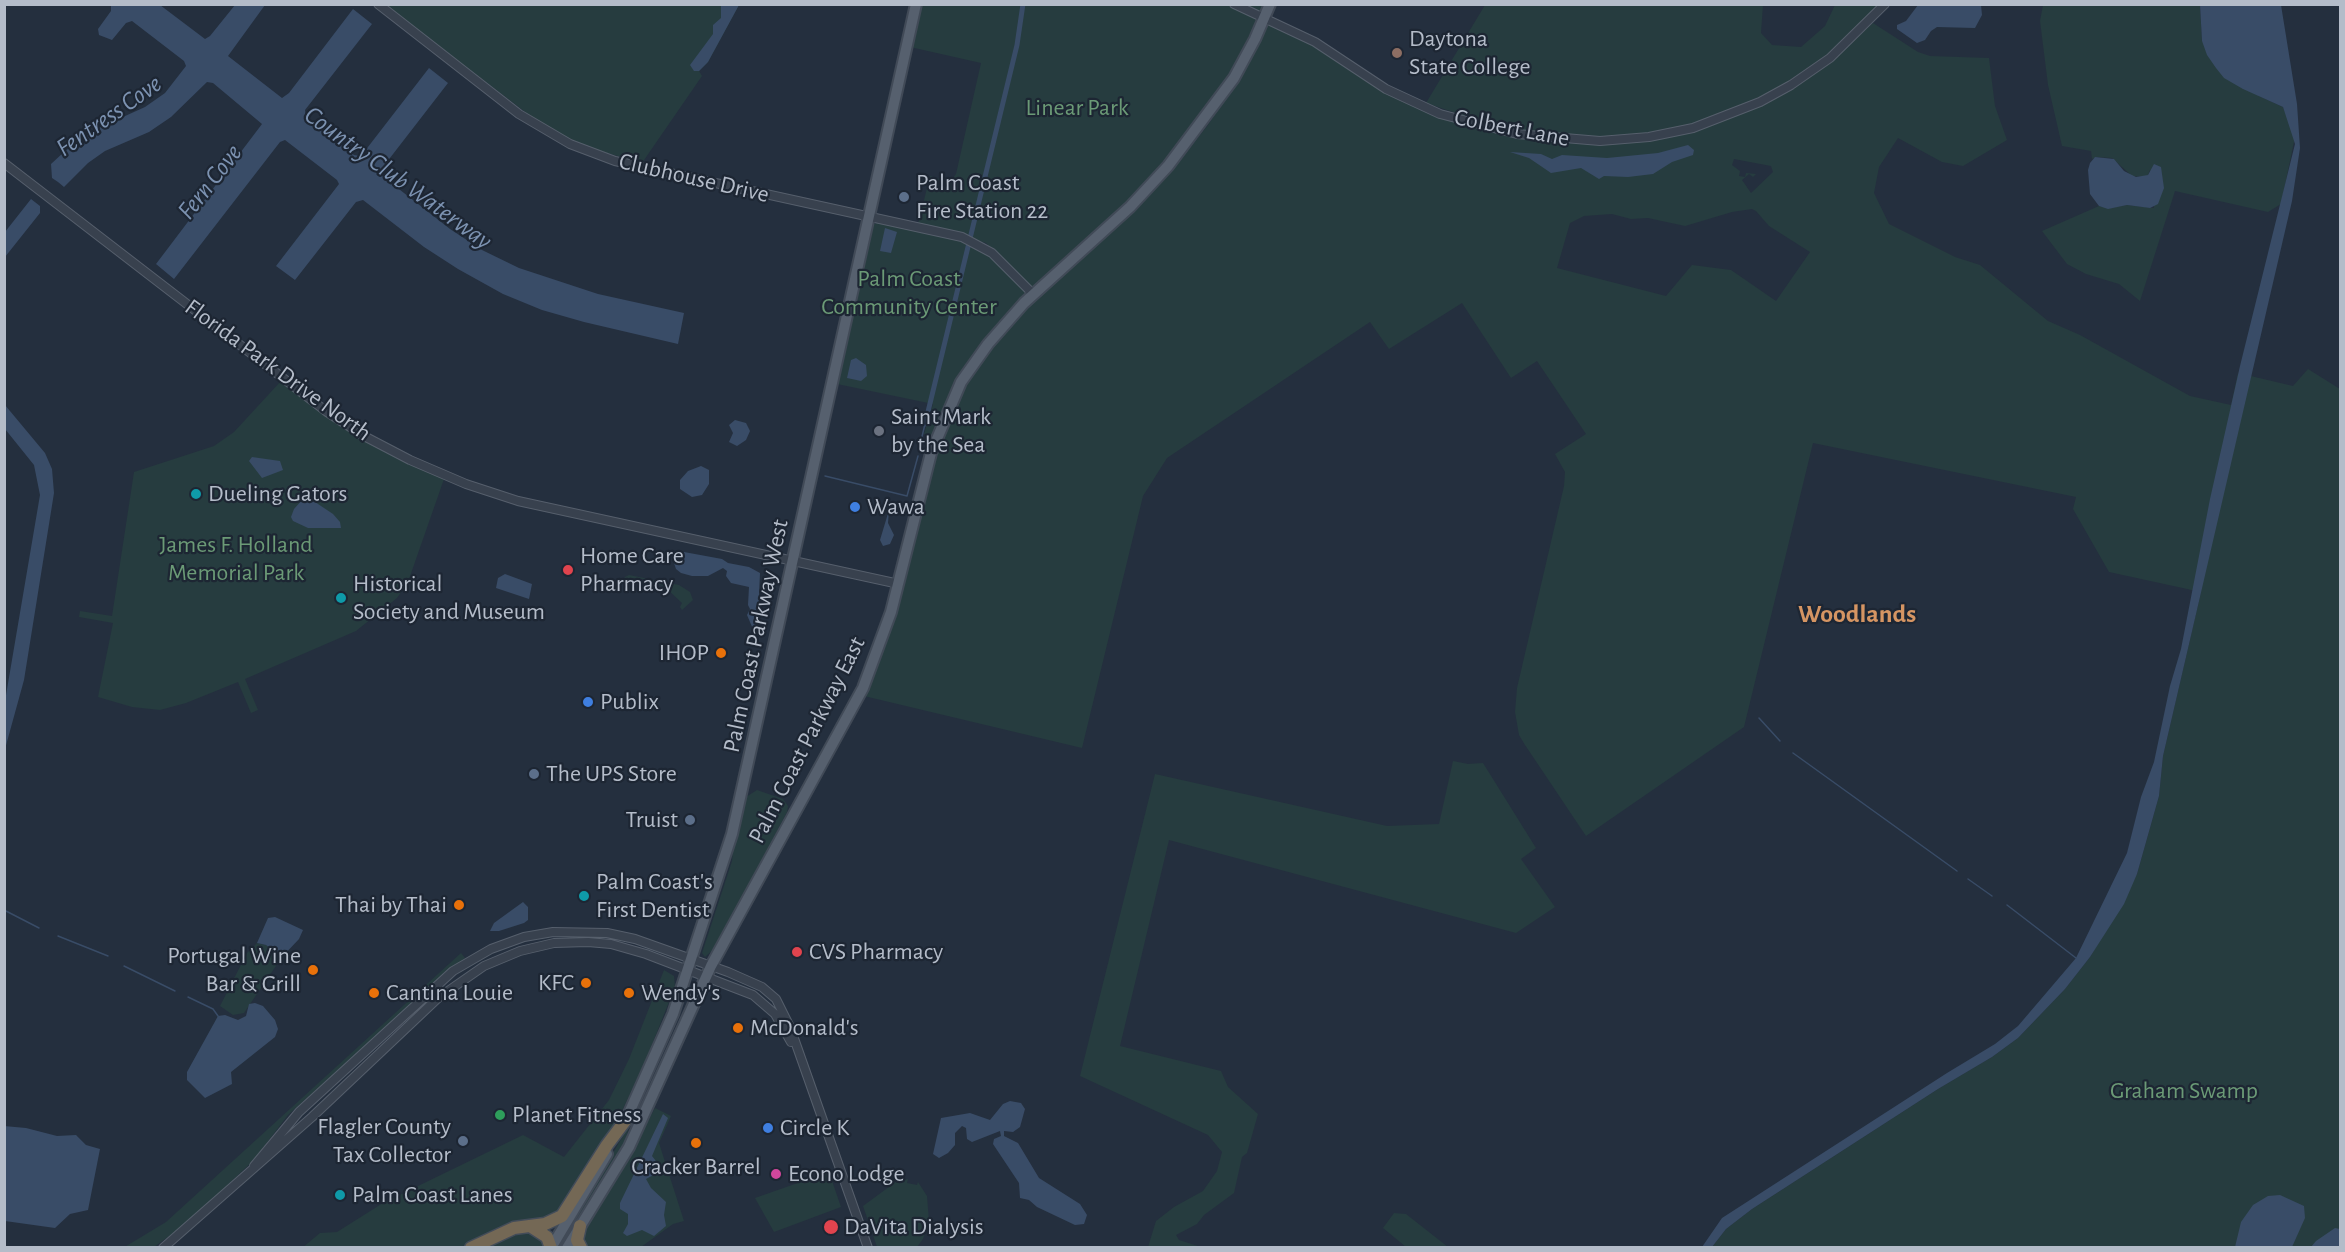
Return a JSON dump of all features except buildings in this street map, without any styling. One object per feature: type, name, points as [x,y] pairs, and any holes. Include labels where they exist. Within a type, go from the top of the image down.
[{"type":"highway","points":[[471,1248],[514,1228],[549,1223],[565,1213],[607,1144],[628,1117]]},
{"type":"highway","points":[[530,1226],[546,1237],[551,1248]]},
{"type":"highway","points":[[580,1226],[577,1240],[581,1248]]},
{"type":"main road","name":"Palm Coast Parkway West","points":[[551,1248],[628,1117],[673,1014],[735,823],[916,4]]},
{"type":"main road","name":"Palm Coast Parkway East","points":[[567,1248],[633,1137],[708,971],[858,698],[879,649],[899,584],[927,465],[954,396],[988,344],[1033,294],[1118,219],[1168,166],[1234,78],[1265,19],[1270,4]]},
{"type":"street","name":"Clubhouse Drive","points":[[378,4],[519,114],[570,144],[615,161],[971,240],[992,253],[1033,294]]},
{"type":"street","name":"Colbert Lane","points":[[1234,4],[1316,42],[1386,89],[1440,114],[1481,127],[1524,135],[1600,141],[1649,137],[1693,128],[1760,102],[1791,85],[1830,58],[1885,4]]},
{"type":"street","name":"Florida Park Drive North","points":[[4,163],[332,415],[394,452],[456,480],[518,501],[794,563],[899,584]]},
{"type":"street","points":[[254,1166],[284,1127],[405,1013],[465,963],[506,943],[541,933],[613,934],[708,971],[767,1005],[782,1023],[803,1065]]},
{"type":"street","points":[[163,1248],[312,1117],[450,988],[484,966],[520,951],[554,943],[604,944],[691,964]]},
{"type":"street","points":[[720,951],[720,964],[728,972]]},
{"type":"street","points":[[708,971],[728,972],[759,985],[776,999],[787,1018],[868,1248]]},
{"type":"street","points":[[365,1066],[369,1052],[403,1021],[405,1013]]},
{"type":"green space","points":[[385,5],[739,5],[708,62],[699,71],[702,76],[642,163],[579,145],[537,121]]},
{"type":"green space","name":"Linear Park","points":[[919,5],[1267,5],[1248,48],[1202,118],[1136,195],[1034,290],[986,243],[918,224],[930,176],[950,182],[956,174],[981,63],[910,47]]},
{"type":"green space","points":[[1485,5],[1763,5],[1761,33],[1772,45],[1801,47],[1825,26],[1835,5],[1881,5],[1825,58],[1761,99],[1701,122],[1652,135],[1591,139],[1560,138],[1492,125],[1426,103]]},
{"type":"green space","points":[[2043,5],[2200,5],[2202,41],[2259,96],[2283,107],[2295,137],[2281,204],[2268,212],[2175,191],[2140,301],[2119,284],[2086,274],[2067,264],[2042,231],[2099,206],[2111,208],[2127,205],[2154,208],[2150,170],[2144,177],[2132,176],[2112,158],[2092,159],[2091,151],[2062,146],[2048,85],[2040,21]]},
{"type":"green space","name":"Graham Swamp","points":[[1267,23],[1307,42],[1367,82],[1433,115],[1468,127],[1560,143],[1603,144],[1688,131],[1717,123],[1764,104],[1795,86],[1833,59],[1873,23],[1918,52],[1930,56],[1989,58],[1995,106],[2007,140],[1963,166],[1942,162],[1898,138],[1879,167],[1874,193],[1889,224],[1955,257],[1980,265],[2048,321],[2080,335],[2190,396],[2231,405],[2238,373],[2293,386],[2308,369],[2340,389],[2340,1247],[1712,1247],[1726,1229],[1752,1209],[1938,1089],[1992,1057],[2018,1038],[2065,989],[2090,957],[2137,874],[2159,796],[2163,756],[2201,592],[2109,572],[2073,509],[2076,497],[1813,443],[1744,727],[1586,836],[1519,735],[1515,712],[1517,688],[1564,486],[1565,472],[1555,454],[1586,434],[1537,361],[1511,378],[1462,303],[1389,349],[1370,322],[1167,458],[1143,496],[1082,748],[864,696],[892,626],[939,440],[957,397],[987,350],[1035,297],[1105,238],[1166,178],[1208,125],[1238,79]],"holes":[[[1734,159],[1771,166],[1773,172],[1751,193],[1742,180],[1749,174],[1753,177],[1756,174],[1746,173],[1745,177],[1739,176],[1740,171],[1732,165]],[[1752,209],[1769,226],[1810,252],[1776,301],[1731,270],[1692,265],[1666,296],[1557,268],[1570,223],[1584,216],[1612,214],[1631,219],[1648,218],[1685,226],[1732,212]]]},
{"type":"green space","name":"Palm Coast Community Center","points":[[879,222],[949,237],[973,245],[991,255],[1029,294],[982,346],[933,438],[924,434],[933,404],[837,384],[872,225]]},
{"type":"green space","name":"James F. Holland Memorial Park","points":[[281,381],[327,412],[444,479],[408,582],[397,598],[356,631],[245,679],[258,710],[251,713],[238,682],[186,703],[160,710],[132,707],[98,697],[113,623],[79,617],[80,611],[112,616],[134,472],[214,446],[234,432]]},
{"type":"green space","points":[[629,575],[679,585],[690,592],[693,600],[682,610],[680,607],[682,603],[666,588],[662,591],[663,586],[644,579],[628,578],[627,582],[624,581]]},
{"type":"green space","points":[[1453,761],[1468,764],[1483,763],[1536,848],[1521,859],[1555,907],[1516,933],[1169,840],[1120,1046],[1221,1071],[1228,1087],[1258,1114],[1247,1153],[1242,1157],[1234,1193],[1204,1215],[1197,1224],[1176,1235],[1179,1240],[1201,1247],[1148,1247],[1156,1221],[1174,1207],[1203,1191],[1217,1171],[1222,1152],[1208,1135],[1080,1076],[1155,774],[1387,826],[1439,824]]},
{"type":"green space","points":[[757,790],[783,799],[788,806],[787,812],[717,946],[705,957],[702,953],[732,861],[746,797]]},
{"type":"green space","points":[[257,943],[266,945],[282,957],[244,1013],[233,1015],[220,1006],[247,953]]},
{"type":"green space","points":[[461,953],[465,958],[288,1115],[253,1161],[186,1224],[154,1247],[123,1248],[166,1222]]},
{"type":"green space","points":[[664,970],[674,976],[675,987],[645,1062],[621,1113],[567,1203],[549,1220],[506,1226],[462,1247],[302,1248],[320,1233],[337,1232],[383,1203],[523,1135],[564,1157],[609,1100],[629,1059]]},
{"type":"green space","points":[[655,1108],[671,1116],[659,1143],[684,1221],[673,1224],[641,1247],[585,1247],[582,1241],[585,1230]]},
{"type":"green space","points":[[630,1124],[623,1148],[565,1243],[561,1241]]},
{"type":"green space","points":[[829,1172],[841,1207],[774,1232],[755,1198]]},
{"type":"green space","points":[[908,1179],[907,1183],[917,1185],[918,1182],[927,1196],[929,1221],[923,1239],[917,1247],[877,1247],[863,1206],[897,1181]]},
{"type":"green space","points":[[1394,1213],[1406,1214],[1448,1247],[1406,1247],[1383,1228]]},
{"type":"green space","points":[[511,1232],[537,1232],[546,1247],[475,1248]]},
{"type":"water","points":[[721,4],[739,5],[708,62],[699,71],[694,71],[690,65],[713,34],[713,25],[721,18]]},
{"type":"water","points":[[111,5],[160,5],[205,39],[235,5],[265,5],[228,56],[282,98],[289,93],[353,9],[372,24],[305,110],[306,118],[354,155],[361,156],[429,68],[448,83],[383,167],[381,175],[450,229],[482,250],[519,268],[598,294],[684,313],[678,344],[542,310],[503,294],[424,247],[363,200],[356,202],[295,280],[276,266],[339,184],[337,180],[285,140],[280,142],[174,279],[156,264],[262,124],[213,83],[207,82],[171,117],[149,132],[105,151],[88,163],[64,187],[52,178],[51,164],[64,152],[92,131],[145,107],[165,93],[186,66],[184,61],[132,21],[126,23],[112,40],[99,35],[98,29],[111,11]]},
{"type":"water","points":[[1918,5],[1981,5],[1982,15],[1975,28],[1937,27],[1925,40],[1917,43],[1897,29],[1897,25],[1906,21]]},
{"type":"water","points":[[2200,5],[2281,5],[2297,104],[2300,148],[2292,201],[2163,756],[2159,796],[2137,874],[2124,904],[2090,957],[2065,989],[2018,1038],[1992,1057],[1938,1089],[1752,1209],[1726,1229],[1712,1247],[1702,1247],[1722,1218],[1995,1044],[2018,1026],[2076,958],[2127,853],[2141,797],[2154,762],[2170,686],[2181,649],[2210,499],[2240,366],[2295,144],[2283,107],[2224,78],[2207,55],[2202,41]]},
{"type":"water","points":[[1688,145],[1694,150],[1693,155],[1672,162],[1653,174],[1628,177],[1604,176],[1599,179],[1581,168],[1551,173],[1529,158],[1510,152],[1541,154],[1552,159],[1562,155],[1607,158],[1658,153]]},
{"type":"water","points":[[2095,157],[2114,159],[2124,171],[2136,177],[2148,175],[2154,164],[2161,167],[2164,188],[2158,204],[2150,208],[2127,205],[2108,209],[2099,206],[2090,194],[2088,170]]},
{"type":"water","points":[[31,199],[40,206],[40,213],[5,257],[5,232]]},
{"type":"water","points":[[885,228],[897,232],[891,253],[880,251]]},
{"type":"water","points":[[856,358],[866,365],[867,376],[861,381],[847,378],[851,360]]},
{"type":"water","points":[[5,405],[45,453],[52,469],[54,493],[24,680],[5,749],[5,701],[40,495],[34,465],[5,429]]},
{"type":"water","points":[[735,420],[746,423],[750,431],[746,440],[737,446],[729,442],[733,433],[729,425]]},
{"type":"water","points":[[252,457],[280,461],[283,470],[262,478],[249,461]]},
{"type":"water","points":[[701,466],[709,470],[709,484],[702,495],[692,497],[680,489],[680,480],[688,471]]},
{"type":"water","points":[[309,498],[333,514],[340,522],[341,528],[308,528],[293,521],[291,517],[294,509],[303,499]]},
{"type":"water","points":[[889,510],[888,523],[894,535],[890,544],[883,546],[880,540]]},
{"type":"water","points":[[684,552],[722,559],[728,563],[749,567],[760,573],[757,637],[752,636],[753,629],[747,615],[750,609],[748,605],[749,587],[731,583],[726,576],[727,571],[723,568],[708,576],[681,573],[676,569],[674,563],[677,555]]},
{"type":"water","points":[[505,574],[532,584],[529,599],[496,588],[498,578]]},
{"type":"water","points":[[523,902],[528,907],[528,920],[499,931],[490,931],[494,923]]},
{"type":"water","points":[[275,917],[303,930],[299,939],[282,957],[266,945],[257,943],[268,918]]},
{"type":"water","points":[[255,1003],[263,1006],[275,1020],[278,1029],[275,1037],[231,1072],[232,1084],[205,1098],[187,1080],[187,1072],[218,1016],[225,1015],[238,1020],[246,1016],[249,1004]]},
{"type":"water","points":[[1010,1101],[1021,1103],[1025,1109],[1020,1127],[1013,1132],[1004,1131],[1004,1136],[1018,1143],[1039,1178],[1080,1204],[1087,1215],[1084,1224],[1075,1225],[1037,1207],[1029,1200],[1020,1198],[1019,1183],[993,1144],[994,1139],[1001,1136],[1000,1131],[972,1142],[967,1139],[966,1128],[962,1126],[955,1133],[955,1145],[948,1153],[939,1158],[933,1154],[941,1118],[970,1113],[990,1120],[1003,1104]]},
{"type":"water","points":[[663,1114],[668,1118],[652,1156],[663,1170],[646,1179],[651,1188],[666,1202],[664,1215],[666,1226],[654,1236],[642,1230],[627,1236],[623,1233],[628,1224],[628,1214],[620,1209],[620,1203]]},
{"type":"water","points":[[4,1126],[26,1128],[57,1136],[76,1135],[86,1145],[100,1149],[88,1210],[70,1214],[55,1228],[5,1221]]},
{"type":"water","points":[[2280,1195],[2304,1206],[2305,1218],[2292,1247],[2235,1247],[2241,1222],[2253,1205],[2268,1196]]},
{"type":"water","points":[[2335,1228],[2340,1229],[2340,1247],[2311,1247],[2316,1241]]},
{"type":"waterway","points":[[925,424],[1017,45],[1023,4]]},
{"type":"waterway","points":[[920,445],[925,424]]},
{"type":"waterway","points":[[825,476],[907,496],[918,456]]},
{"type":"waterway","points":[[1759,718],[1780,741]]},
{"type":"waterway","points":[[1793,753],[1957,871]]},
{"type":"waterway","points":[[1968,879],[1992,896]]},
{"type":"waterway","points":[[2007,905],[2076,958]]},
{"type":"waterway","points":[[4,910],[39,928]]},
{"type":"waterway","points":[[58,936],[108,956]]},
{"type":"waterway","points":[[124,966],[175,991]]},
{"type":"waterway","points":[[188,997],[213,1009],[218,1016]]},
{"type":"place","name":"Daytona State College","points":[[1397,53]]},
{"type":"place","name":"Palm Coast Fire Station 22","points":[[904,197]]},
{"type":"place","name":"Saint Mark by the Sea","points":[[879,431]]},
{"type":"place","name":"Dueling Gators","points":[[196,494]]},
{"type":"place","name":"Wawa","points":[[855,507]]},
{"type":"place","name":"Home Care Pharmacy","points":[[568,570]]},
{"type":"place","name":"Historical Society and Museum","points":[[341,598]]},
{"type":"place","name":"IHOP","points":[[721,653]]},
{"type":"place","name":"Publix","points":[[588,702]]},
{"type":"place","name":"The UPS Store","points":[[534,774]]},
{"type":"place","name":"Truist","points":[[690,820]]},
{"type":"place","name":"Palm Coast's First Dentist","points":[[584,896]]},
{"type":"place","name":"Thai by Thai","points":[[459,905]]},
{"type":"place","name":"CVS Pharmacy","points":[[797,952]]},
{"type":"place","name":"Portugal Wine Bar & Grill","points":[[313,970]]},
{"type":"place","name":"KFC","points":[[586,983]]},
{"type":"place","name":"Cantina Louie","points":[[374,993]]},
{"type":"place","name":"Wendy's","points":[[629,993]]},
{"type":"place","name":"McDonald's","points":[[738,1028]]},
{"type":"place","name":"Planet Fitness","points":[[500,1115]]},
{"type":"place","name":"Circle K","points":[[768,1128]]},
{"type":"place","name":"Flagler County Tax Collector","points":[[463,1141]]},
{"type":"place","name":"Cracker Barrel","points":[[696,1143]]},
{"type":"place","name":"Econo Lodge","points":[[776,1174]]},
{"type":"place","name":"Palm Coast Lanes","points":[[340,1195]]},
{"type":"place","name":"DaVita Dialysis","points":[[831,1227]]},
{"type":"district","name":"Woodlands","points":[[1857,614]]},
{"type":"water label","name":"Fentress Cove","points":[[109,116]]},
{"type":"water label","name":"Country Club Waterway","points":[[398,178]]},
{"type":"water label","name":"Fern Cove","points":[[210,182]]}]
